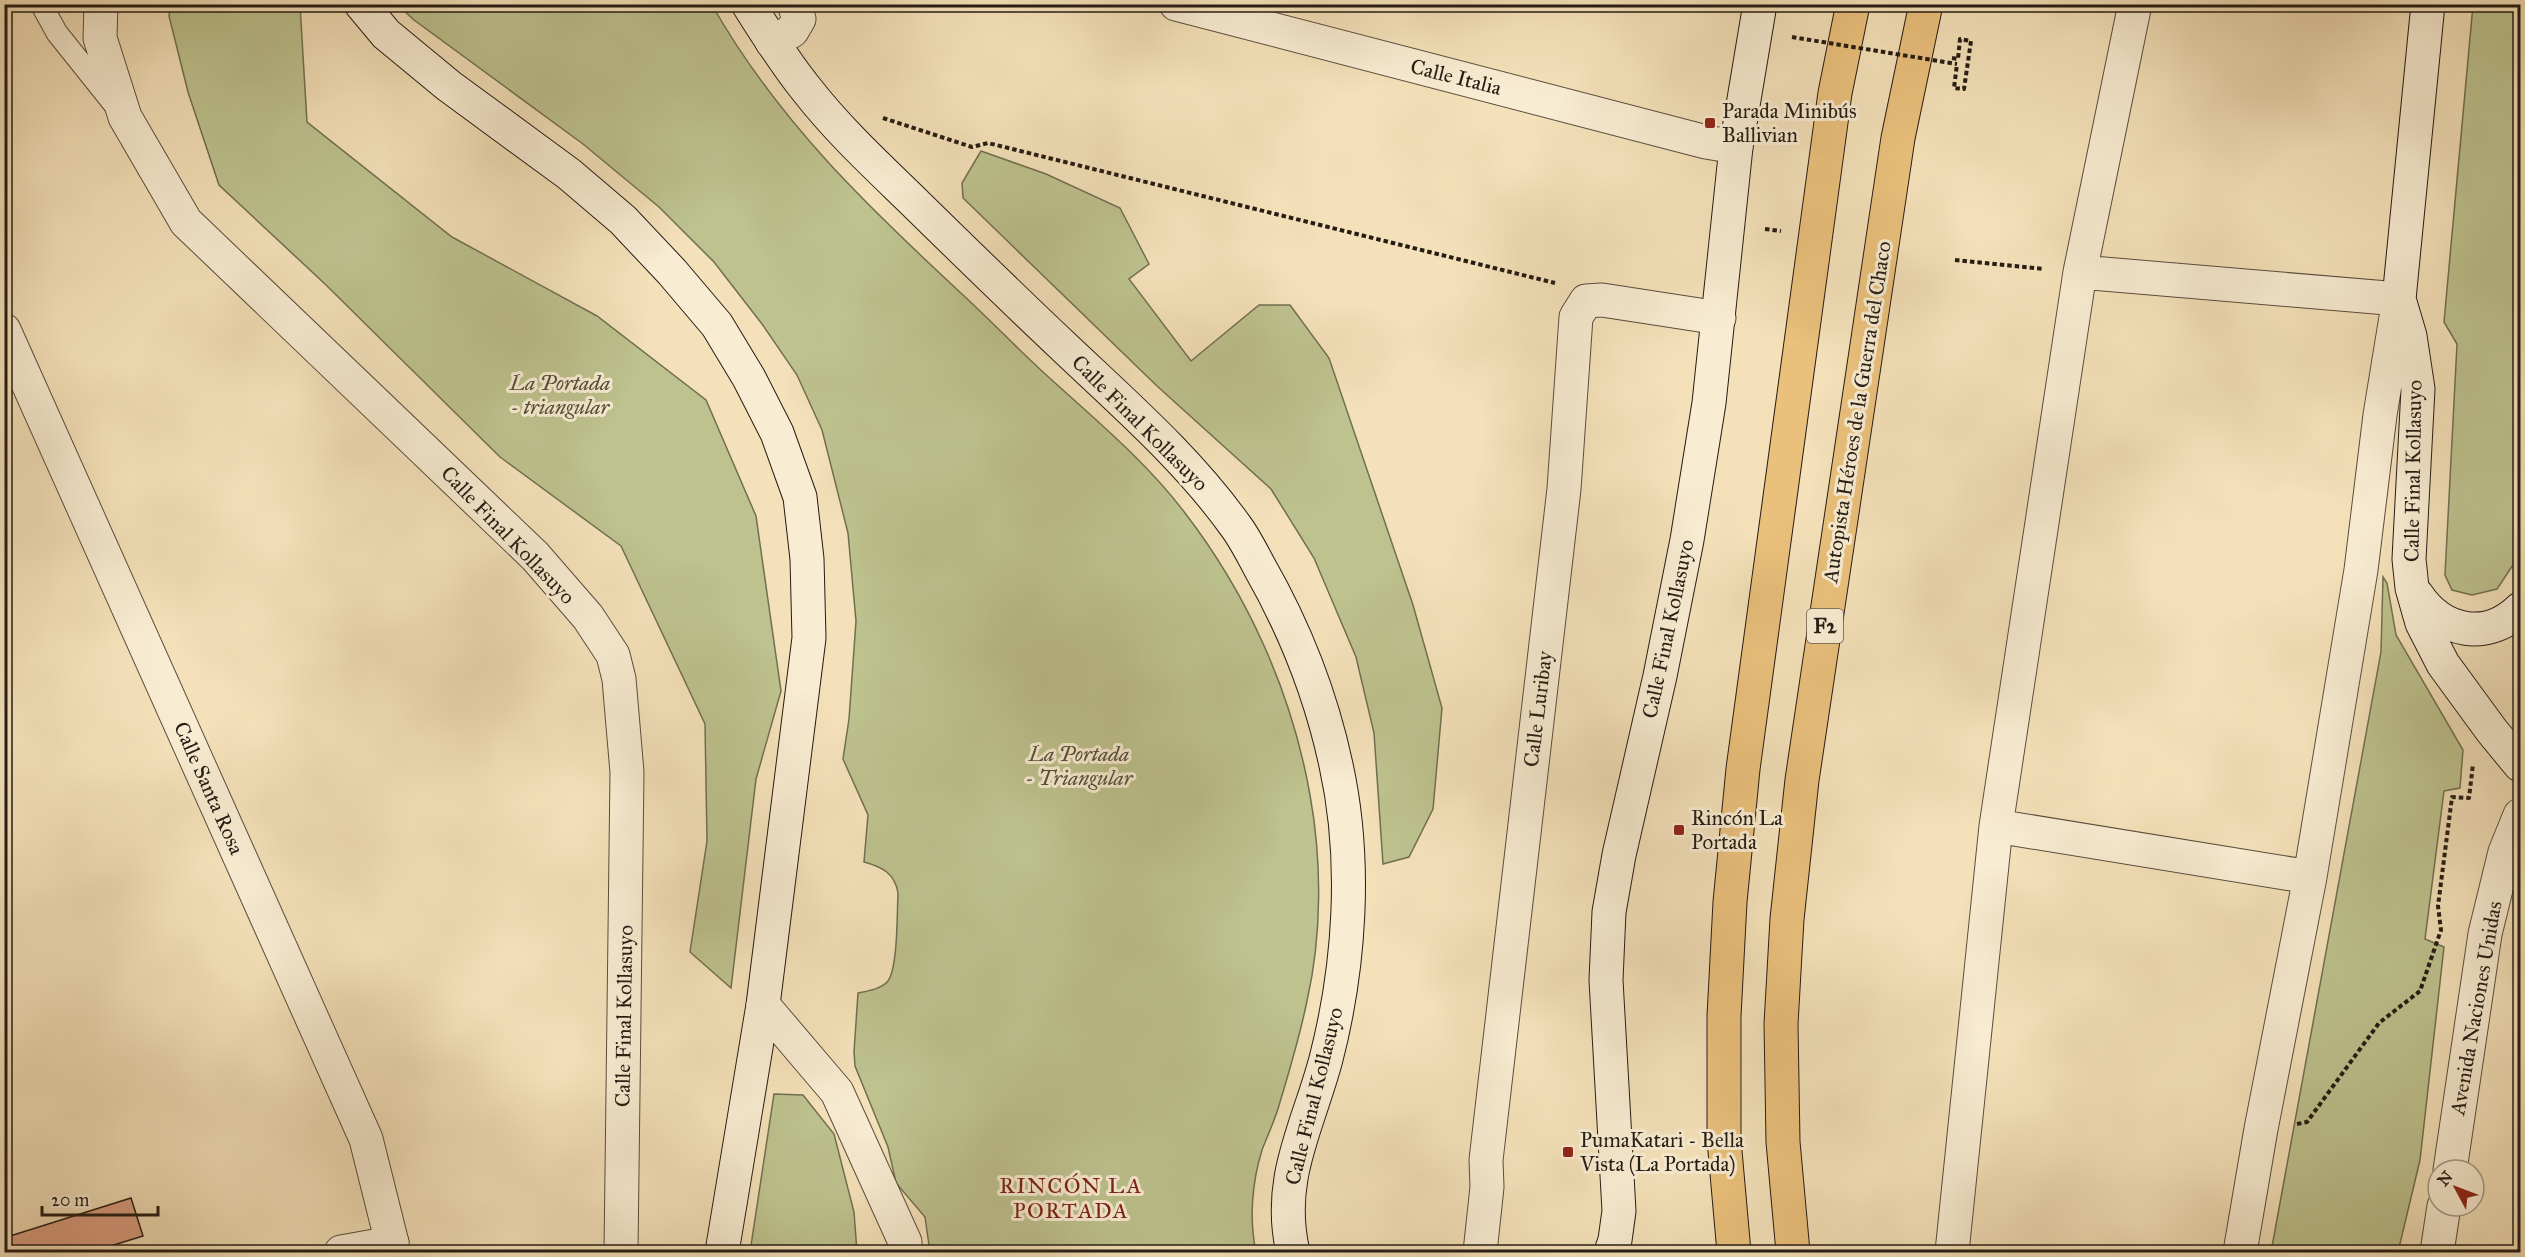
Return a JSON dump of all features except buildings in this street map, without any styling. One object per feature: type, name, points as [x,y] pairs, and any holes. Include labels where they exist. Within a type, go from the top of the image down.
[{"type":"highway","points":[[1734,1252],[1724,1140],[1724,1016],[1731,891],[1743,769],[1835,93],[1853,4]]},
{"type":"highway","name":"Autopista Héroes de la Guerra del Chaco","points":[[1793,1252],[1783,1143],[1781,1024],[1789,908],[1802,780],[1898,138],[1926,4]]},
{"type":"street","name":"Calle Final Kollasuyo","points":[[101,4],[100,38],[125,117],[186,222],[535,556],[588,617],[613,656],[619,679],[627,772],[621,1252]]},
{"type":"street","points":[[361,4],[387,34],[440,79],[569,174],[623,220],[672,272],[717,325],[749,378],[777,433],[800,497],[807,559],[809,638],[763,1005],[722,1252]]},
{"type":"street","name":"Calle Final Kollasuyo","points":[[748,4],[807,91],[846,135],[1038,323],[1164,440],[1203,483],[1239,530],[1279,601],[1311,675],[1337,768],[1347,849],[1348,922],[1340,990],[1326,1059],[1289,1177],[1287,1228],[1293,1252]]},
{"type":"street","points":[[772,42],[792,30],[799,19],[794,4]]},
{"type":"street","name":"Calle Italia","points":[[1176,4],[1706,142],[1736,147]]},
{"type":"street","name":"Calle Final Kollasuyo","points":[[1611,1252],[1616,1240],[1619,1211],[1606,980],[1609,912],[1619,855],[1660,676],[1687,540],[1709,403],[1736,147],[1760,4]]},
{"type":"street","points":[[1952,1252],[1995,826],[2080,272],[2134,4]]},
{"type":"street","name":"Calle Final Kollasuyo","points":[[2428,4],[2399,299],[2410,336],[2418,389],[2409,559],[2412,588],[2422,622],[2443,664],[2520,765]]},
{"type":"street","points":[[2080,272],[2399,299],[2380,415],[2361,570],[2310,877],[2261,1129],[2240,1252]]},
{"type":"street","points":[[1586,301],[1602,300],[1719,318]]},
{"type":"street","name":"Calle Luribay","points":[[1480,1252],[1487,1187],[1486,1160],[1564,489],[1576,317],[1586,301]]},
{"type":"street","name":"Calle Santa Rosa","points":[[4,330],[366,1139],[392,1248]]},
{"type":"street","points":[[2412,588],[2426,607],[2442,622],[2461,628],[2491,626],[2502,622],[2520,609]]},
{"type":"street","name":"Avenida Naciones Unidas","points":[[2452,1158],[2485,934],[2505,852],[2520,815]]},
{"type":"street","points":[[1995,826],[2310,877]]},
{"type":"street","points":[[763,1005],[837,1092],[905,1242],[905,1252]]},
{"type":"street","points":[[2437,1252],[2442,1218]]},
{"type":"street","points":[[341,1252],[392,1248]]},
{"type":"lane","points":[[41,4],[57,33],[125,117]]},
{"type":"path","points":[[1792,37],[1957,61]]},
{"type":"path","points":[[1960,39],[1971,41],[1964,89],[1954,88],[1957,61],[1960,39]]},
{"type":"path","points":[[893,121],[972,147],[988,143],[1566,286],[1586,301]]},
{"type":"path","points":[[1757,228],[1782,232]]},
{"type":"path","points":[[1954,260],[2080,272]]},
{"type":"path","points":[[2261,1129],[2307,1122],[2379,1023],[2420,991],[2443,930],[2438,906],[2452,797],[2469,798],[2474,755]]},
{"type":"green space","name":"La Portada - triangular","points":[[171,5],[300,5],[307,122],[452,237],[597,316],[706,400],[756,516],[781,691],[756,779],[731,988],[690,952],[707,841],[705,724],[621,546],[500,457],[326,285],[219,185],[188,92],[169,16]]},
{"type":"green space","name":"La Portada - Triangular","points":[[398,5],[712,5],[765,87],[826,160],[892,228],[1153,475],[1208,544],[1229,577],[1264,646],[1292,719],[1310,795],[1317,846],[1318,924],[1312,976],[1291,1065],[1262,1150],[1256,1175],[1252,1214],[1256,1252],[930,1252],[925,1217],[896,1183],[888,1147],[855,1066],[858,993],[882,986],[891,974],[894,964],[898,893],[894,881],[887,872],[864,862],[868,815],[843,759],[849,719],[856,621],[848,533],[822,430],[797,375],[762,324],[714,262],[659,207],[583,144],[414,20]]},
{"type":"green space","points":[[2473,5],[2520,5],[2520,550],[2519,556],[2497,589],[2472,595],[2452,590],[2445,575],[2457,344],[2444,322]]},
{"type":"green space","points":[[981,151],[1046,174],[1120,208],[1149,264],[1129,279],[1191,361],[1259,305],[1290,305],[1329,358],[1413,605],[1442,708],[1433,809],[1409,857],[1383,864],[1374,733],[1356,657],[1314,558],[1271,489],[1157,386],[963,198],[962,183]]},
{"type":"green space","points":[[2383,577],[2387,583],[2396,635],[2463,750],[2460,788],[2444,791],[2425,939],[2444,947],[2420,1160],[2398,1252],[2271,1252],[2381,652]]},
{"type":"green space","points":[[774,1094],[803,1095],[834,1134],[854,1212],[857,1252],[750,1252]]},
{"type":"place","name":"Parada Minibús Ballivian","points":[[1710,123]]},
{"type":"place","name":"Rincón La Portada","points":[[1679,830]]},
{"type":"place","name":"PumaKatari - Bella Vista (La Portada)","points":[[1568,1152]]},
{"type":"district","name":"RINCÓN LA PORTADA","points":[[1071,1198]]}]
